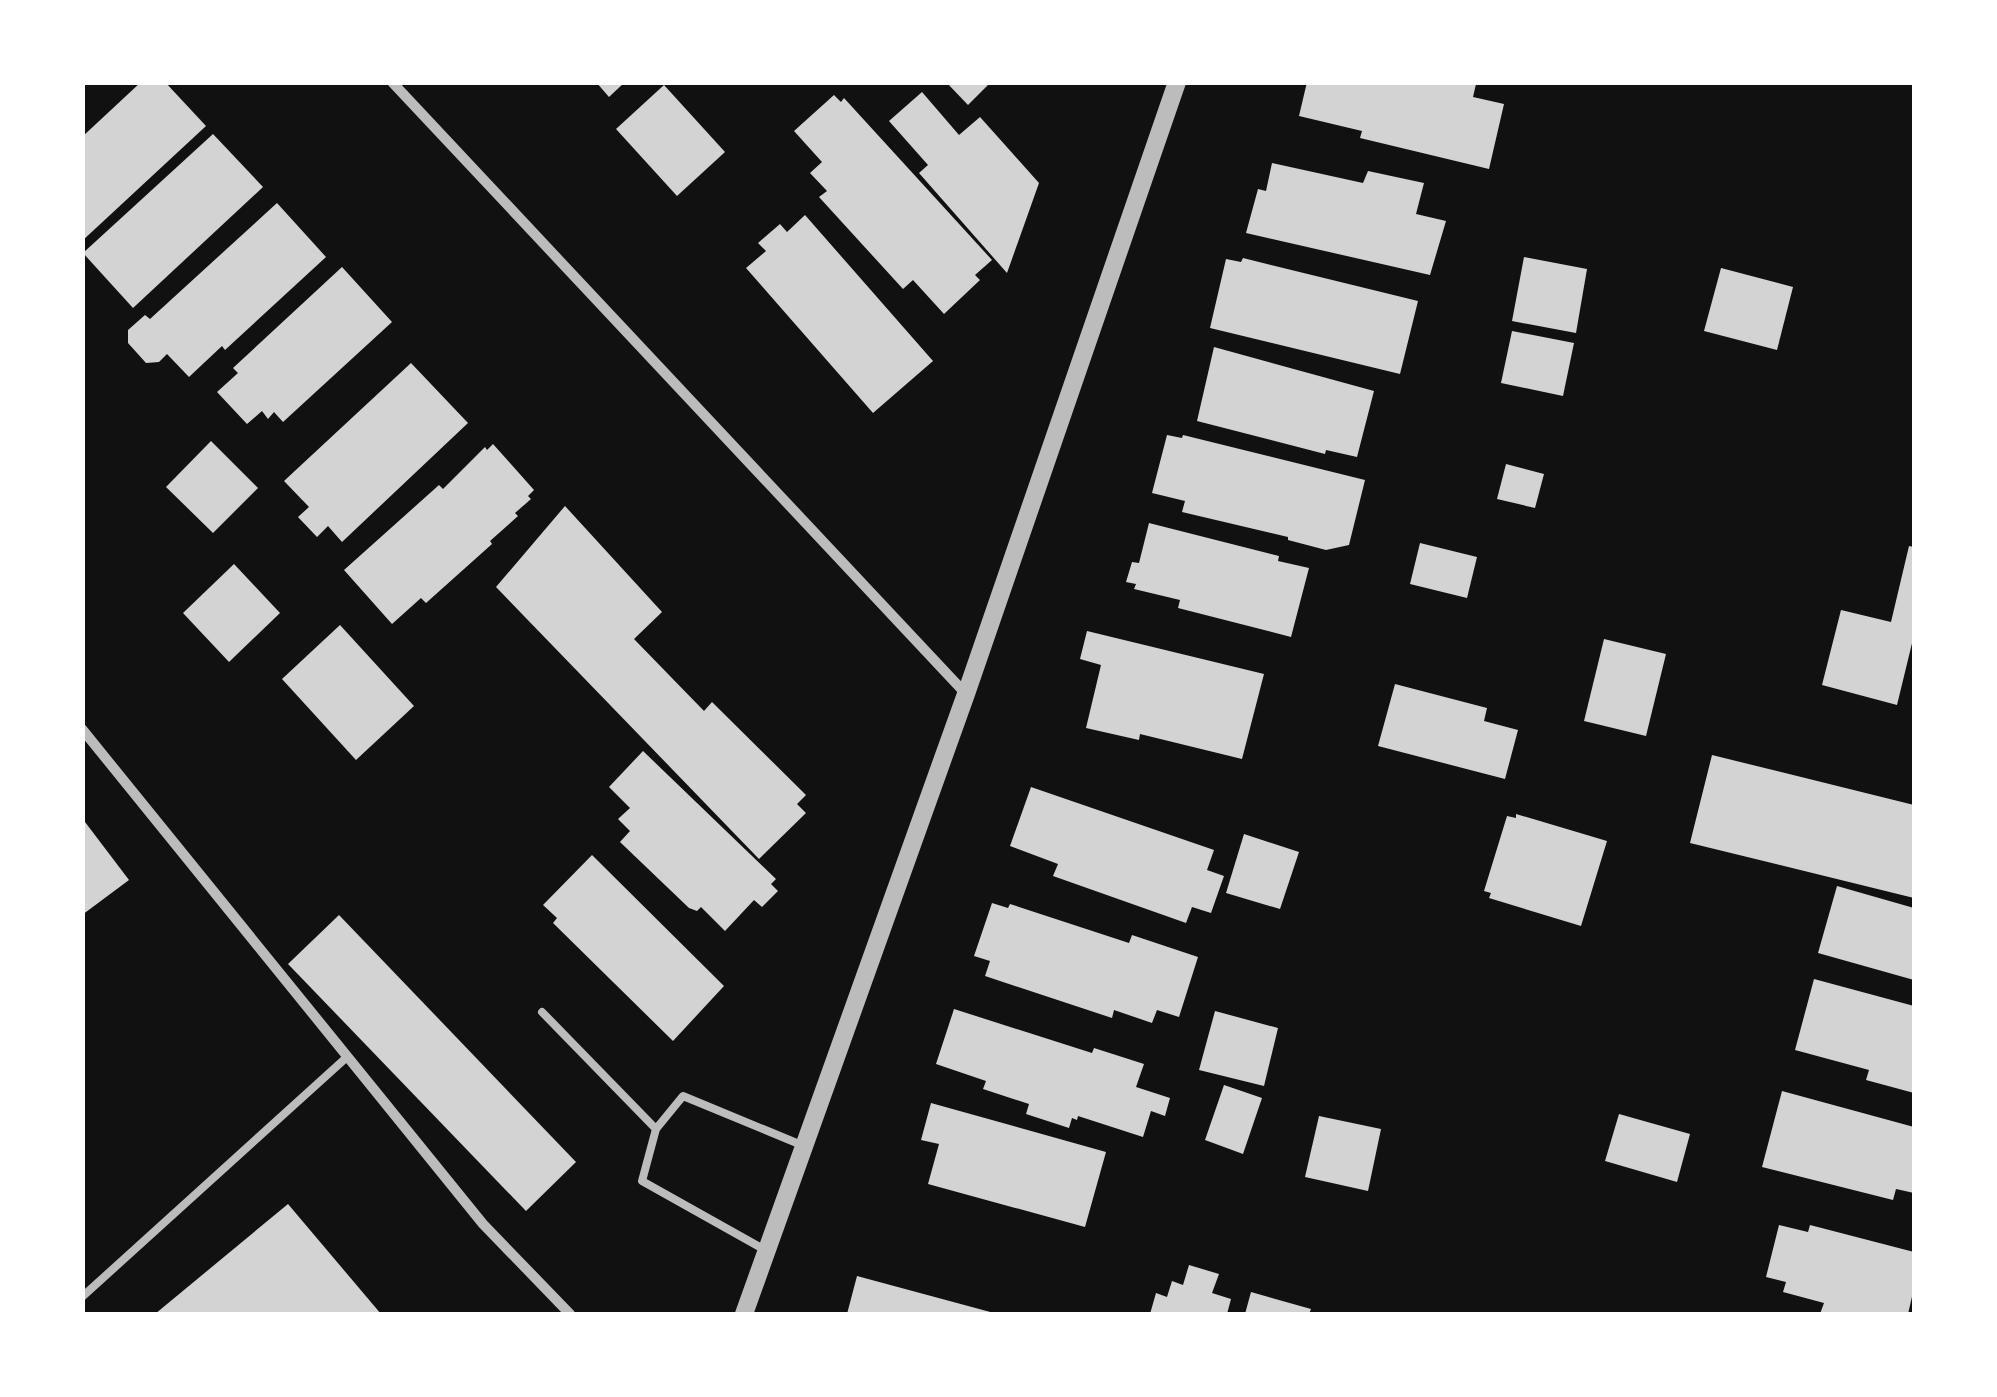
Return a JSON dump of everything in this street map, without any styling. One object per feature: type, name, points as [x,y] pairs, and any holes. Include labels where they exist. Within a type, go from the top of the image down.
[{"type":"street","points":[[392,82],[966,694]]},
{"type":"street","points":[[744,1314],[966,694],[1177,82]]},
{"type":"street","points":[[82,729],[482,1224],[570,1314]]},
{"type":"lane","points":[[542,1012],[656,1129]]},
{"type":"lane","points":[[82,1297],[348,1057]]},
{"type":"lane","points":[[767,1251],[642,1182],[656,1129],[683,1096],[804,1146]]},
{"type":"building","points":[[141,82],[165,82],[206,126],[82,241],[82,137]]},
{"type":"building","points":[[596,82],[625,82],[609,97]]},
{"type":"building","points":[[946,82],[991,82],[968,105]]},
{"type":"building","points":[[1307,82],[1476,84],[1473,97],[1504,104],[1489,169],[1360,138],[1362,131],[1299,116]]},
{"type":"building","points":[[664,85],[725,152],[677,196],[616,129]]},
{"type":"building","points":[[922,92],[959,135],[980,117],[1039,183],[1007,273],[919,173],[928,165],[889,121]]},
{"type":"building","points":[[834,95],[841,102],[844,98],[992,260],[975,275],[980,280],[944,314],[913,280],[903,289],[819,197],[827,191],[810,173],[822,162],[794,131]]},
{"type":"building","points":[[213,134],[263,187],[133,308],[83,253]]},
{"type":"building","points":[[1272,163],[1363,183],[1368,171],[1424,183],[1416,214],[1446,221],[1430,275],[1246,233],[1258,189],[1266,191]]},
{"type":"building","points":[[277,203],[326,257],[225,350],[222,346],[189,377],[167,354],[159,362],[146,363],[128,343],[128,330],[145,315],[150,319]]},
{"type":"building","points":[[805,215],[933,361],[873,413],[746,268],[766,251],[758,243],[780,224],[787,232]]},
{"type":"building","points":[[1524,257],[1587,269],[1576,333],[1512,321]]},
{"type":"building","points":[[1243,258],[1418,301],[1400,374],[1210,328],[1226,259],[1241,262]]},
{"type":"building","points":[[342,267],[392,322],[283,422],[274,412],[268,419],[262,411],[247,424],[217,392],[238,373],[233,368]]},
{"type":"building","points":[[1721,268],[1793,287],[1777,350],[1704,331]]},
{"type":"building","points":[[1512,331],[1574,343],[1563,396],[1501,383]]},
{"type":"building","points":[[1214,347],[1374,391],[1357,457],[1326,450],[1325,454],[1197,421]]},
{"type":"building","points":[[411,363],[468,423],[342,542],[328,526],[317,537],[298,517],[309,507],[284,481]]},
{"type":"building","points":[[1167,435],[1183,435],[1365,480],[1349,545],[1326,550],[1182,512],[1185,501],[1152,493]]},
{"type":"building","points":[[211,441],[258,488],[213,533],[166,487]]},
{"type":"building","points":[[493,444],[534,490],[528,496],[531,499],[490,541],[492,544],[426,603],[421,598],[392,624],[344,570],[439,485],[443,489],[485,447],[487,450]]},
{"type":"building","points":[[1506,464],[1544,474],[1535,508],[1497,499]]},
{"type":"building","points":[[565,506],[662,612],[634,639],[704,711],[712,702],[806,795],[797,804],[806,813],[759,859],[496,587]]},
{"type":"building","points":[[1149,523],[1279,556],[1278,561],[1309,568],[1291,637],[1178,608],[1180,600],[1134,589],[1136,584],[1126,582],[1132,562],[1139,563]]},
{"type":"building","points":[[1420,543],[1477,557],[1467,598],[1410,584]]},
{"type":"building","points":[[1909,546],[1914,547],[1914,635],[1897,705],[1822,685],[1841,610],[1891,622]]},
{"type":"building","points":[[234,564],[280,613],[229,662],[183,613]]},
{"type":"building","points":[[340,625],[414,706],[356,760],[282,679]]},
{"type":"building","points":[[1087,631],[1264,674],[1242,759],[1140,734],[1139,740],[1086,728],[1101,665],[1080,659]]},
{"type":"building","points":[[1604,639],[1666,654],[1646,736],[1584,721]]},
{"type":"building","points":[[1395,684],[1487,708],[1484,721],[1518,730],[1505,779],[1378,746]]},
{"type":"building","points":[[643,751],[776,879],[771,884],[778,891],[762,907],[754,900],[725,931],[701,907],[697,911],[689,908],[620,842],[630,831],[618,819],[630,808],[609,787]]},
{"type":"building","points":[[1712,755],[1914,805],[1914,898],[1690,843]]},
{"type":"building","points":[[1031,787],[1214,850],[1207,870],[1224,876],[1211,913],[1192,907],[1186,923],[1053,876],[1058,864],[1010,846]]},
{"type":"building","points":[[1516,814],[1607,841],[1581,926],[1489,898],[1491,893],[1484,891],[1507,816],[1516,818]]},
{"type":"building","points":[[82,818],[129,880],[82,915]]},
{"type":"building","points":[[1244,834],[1299,852],[1280,909],[1226,893]]},
{"type":"building","points":[[592,855],[724,986],[673,1041],[553,923],[557,918],[543,905]]},
{"type":"building","points":[[1837,886],[1914,908],[1914,980],[1818,953]]},
{"type":"building","points":[[992,903],[1008,908],[1010,904],[1129,943],[1132,935],[1198,957],[1179,1017],[1157,1010],[1152,1023],[1114,1010],[1112,1018],[985,976],[990,961],[974,956]]},
{"type":"building","points":[[339,915],[576,1162],[526,1211],[288,964]]},
{"type":"building","points":[[1814,979],[1914,1006],[1914,1093],[1866,1080],[1869,1070],[1795,1050]]},
{"type":"building","points":[[954,1009],[1092,1053],[1094,1048],[1144,1064],[1136,1087],[1170,1098],[1165,1116],[1151,1111],[1143,1137],[1078,1116],[1077,1120],[1072,1118],[1069,1128],[1026,1114],[1029,1104],[983,1089],[986,1081],[936,1064]]},
{"type":"building","points":[[1215,1011],[1278,1028],[1264,1086],[1199,1070]]},
{"type":"building","points":[[1224,1085],[1262,1098],[1243,1154],[1205,1140]]},
{"type":"building","points":[[1782,1091],[1914,1127],[1914,1193],[1896,1189],[1893,1200],[1762,1167]]},
{"type":"building","points":[[931,1103],[1106,1152],[1085,1227],[928,1184],[939,1144],[921,1140]]},
{"type":"building","points":[[1619,1114],[1690,1134],[1677,1182],[1605,1161]]},
{"type":"building","points":[[1319,1116],[1381,1129],[1368,1191],[1305,1177]]},
{"type":"building","points":[[288,1204],[381,1314],[155,1314]]},
{"type":"building","points":[[1779,1225],[1808,1232],[1810,1225],[1914,1252],[1914,1288],[1908,1314],[1820,1314],[1824,1303],[1783,1292],[1786,1282],[1766,1277]]},
{"type":"building","points":[[1189,1265],[1219,1274],[1212,1293],[1231,1299],[1227,1314],[1150,1314],[1156,1293],[1167,1297],[1172,1281],[1183,1285]]},
{"type":"building","points":[[857,1276],[994,1313],[994,1314],[847,1314]]},
{"type":"building","points":[[1251,1292],[1311,1309],[1309,1314],[1245,1314]]}]
